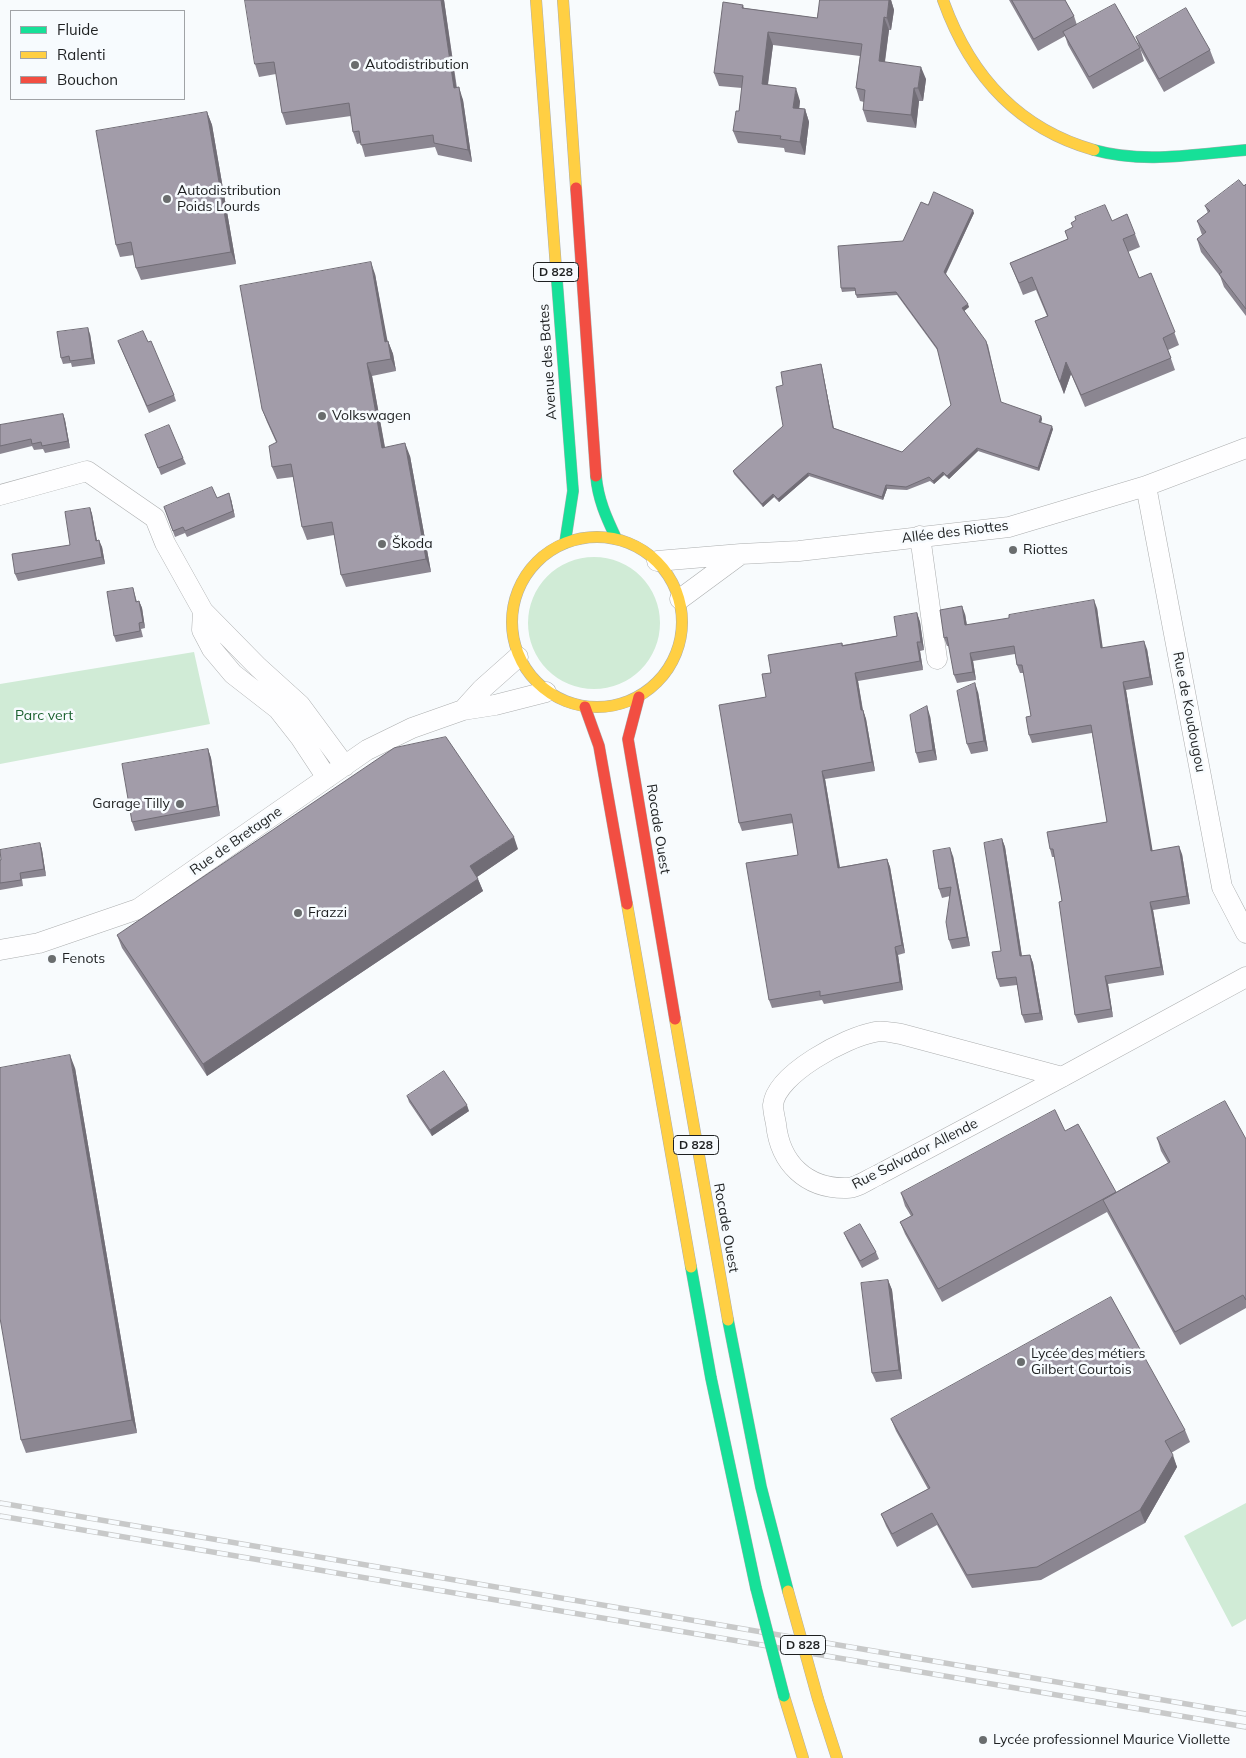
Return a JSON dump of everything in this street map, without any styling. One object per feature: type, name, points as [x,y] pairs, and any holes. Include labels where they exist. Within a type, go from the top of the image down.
[{"type":"main road","name":"Avenue des Bates","points":[[536,0],[573,491],[564,543]]},
{"type":"main road","name":"D 828","points":[[562,0],[597,490],[603,511],[616,538]]},
{"type":"main road","points":[[943,0],[963,47],[985,80],[1018,110],[1064,138],[1098,150],[1127,157],[1159,157],[1246,150]]},
{"type":"main road","points":[[590,537],[616,538],[638,547],[657,561],[671,579],[680,599],[683,622],[680,644],[671,665],[657,683],[639,697],[622,704],[604,708],[585,707],[565,702],[546,692],[530,676],[518,657],[511,630],[513,604],[523,578],[541,557],[564,543],[590,537]]},
{"type":"main road","name":"Rocade Ouest","points":[[639,697],[628,739],[693,1127],[732,1343],[761,1487],[818,1699],[837,1758]]},
{"type":"main road","name":"D 828","points":[[585,707],[599,746],[711,1378],[756,1588],[784,1696],[803,1758]]},
{"type":"street","name":"Allée des Riottes","points":[[657,561],[799,551],[1008,526],[1146,486],[1246,448]]},
{"type":"street","points":[[0,496],[87,471],[155,518],[165,543],[203,610],[258,667],[300,705],[345,766]]},
{"type":"street","name":"Rue de Koudougou","points":[[1146,486],[1222,887],[1246,934]]},
{"type":"street","points":[[920,536],[937,660]]},
{"type":"street","points":[[680,599],[741,554]]},
{"type":"street","points":[[203,610],[202,630],[212,648],[234,674],[278,709],[300,737],[327,778]]},
{"type":"street","name":"Rue de Bretagne","points":[[463,710],[482,689],[518,657]]},
{"type":"street","name":"Rue de Bretagne","points":[[0,950],[39,943],[138,909],[367,750],[412,728],[463,710],[494,705],[546,692]]},
{"type":"street","name":"Rue Salvador Allende","points":[[1062,1078],[901,1034],[876,1031],[828,1051],[802,1067],[780,1088],[773,1105],[777,1135],[783,1154],[794,1169],[810,1180],[828,1186],[849,1188],[1062,1078],[1246,977]]},
{"type":"green space","points":[[594,557],[607,558],[619,562],[641,576],[655,598],[659,610],[659,636],[655,648],[641,670],[619,684],[607,688],[594,689],[581,688],[569,684],[547,670],[533,648],[529,636],[528,623],[529,610],[533,598],[547,576],[569,562],[581,558]]},
{"type":"green space","name":"Parc vert","points":[[194,652],[210,724],[0,764],[0,684]]},
{"type":"green space","points":[[1246,1503],[1246,1619],[1232,1627],[1184,1536]]},
{"type":"building","name":"Autodistribution","points":[[245,0],[441,0],[454,88],[459,87],[468,150],[434,143],[433,135],[361,145],[359,131],[353,132],[349,103],[282,113],[274,62],[255,64]]},
{"type":"building","points":[[820,0],[889,0],[887,18],[884,17],[879,61],[921,67],[918,88],[914,88],[911,115],[863,110],[865,90],[856,88],[862,44],[768,32],[762,84],[796,88],[793,108],[805,109],[800,142],[780,139],[781,136],[733,131],[736,111],[739,111],[743,76],[714,73],[723,2],[743,5],[742,8],[817,18]]},
{"type":"building","points":[[1012,0],[1065,0],[1074,16],[1034,39]]},
{"type":"building","points":[[1115,4],[1140,48],[1089,77],[1063,32]]},
{"type":"building","points":[[1186,8],[1210,50],[1159,79],[1136,37]]},
{"type":"building","name":"Autodistribution Poids Lourds","points":[[207,112],[231,252],[136,268],[131,242],[116,245],[96,131]]},
{"type":"building","points":[[1239,180],[1244,186],[1246,184],[1246,309],[1219,274],[1222,272],[1197,239],[1206,232],[1197,221],[1210,211],[1205,206]]},
{"type":"building","points":[[934,192],[973,210],[944,272],[968,304],[962,308],[986,341],[1001,402],[1041,416],[1039,422],[1052,426],[1038,468],[977,448],[947,476],[943,472],[933,481],[929,477],[906,487],[886,485],[882,497],[808,473],[778,499],[773,494],[762,504],[733,471],[783,426],[776,387],[783,385],[781,372],[821,364],[833,428],[902,452],[951,405],[937,348],[896,292],[856,295],[855,288],[841,288],[838,246],[903,241],[921,202],[928,205]]},
{"type":"building","points":[[1105,205],[1112,221],[1127,214],[1135,234],[1123,239],[1139,278],[1151,273],[1175,332],[1163,338],[1171,358],[1081,395],[1066,362],[1060,382],[1035,321],[1048,316],[1032,277],[1019,283],[1010,263],[1068,239],[1065,231],[1073,227],[1071,223],[1076,220],[1075,217]]},
{"type":"building","name":"Volkswagen","points":[[371,262],[385,342],[388,341],[391,359],[367,363],[382,448],[405,443],[426,559],[341,575],[332,522],[302,527],[291,464],[272,467],[269,446],[277,442],[262,409],[240,286]]},
{"type":"building","points":[[88,328],[92,358],[70,361],[69,356],[61,358],[57,332]]},
{"type":"building","points":[[143,331],[148,342],[151,341],[174,395],[147,406],[118,341]]},
{"type":"building","points":[[63,414],[68,441],[42,446],[41,442],[32,444],[31,439],[0,446],[0,425]]},
{"type":"building","points":[[169,425],[183,458],[158,468],[145,435]]},
{"type":"building","points":[[212,487],[217,498],[229,493],[233,511],[185,531],[183,527],[173,531],[164,507]]},
{"type":"building","points":[[90,508],[96,541],[99,540],[102,557],[15,574],[12,554],[70,545],[65,512]]},
{"type":"building","points":[[133,588],[136,602],[139,601],[143,622],[139,623],[140,631],[114,636],[107,592]]},
{"type":"building","points":[[1094,600],[1101,648],[1144,641],[1150,677],[1123,682],[1131,734],[1151,851],[1179,846],[1187,896],[1150,902],[1161,967],[1105,976],[1111,1009],[1075,1015],[1059,902],[1062,901],[1053,849],[1050,849],[1047,832],[1107,822],[1091,725],[1029,735],[1026,717],[1031,716],[1022,665],[1017,665],[1014,646],[970,653],[973,672],[954,675],[947,637],[944,638],[940,610],[962,606],[965,625]]},
{"type":"building","points":[[917,613],[921,642],[917,642],[920,661],[855,673],[872,762],[822,771],[838,868],[887,859],[902,945],[895,947],[900,982],[820,996],[820,991],[769,1000],[746,863],[798,855],[792,818],[791,814],[739,823],[719,705],[766,697],[762,674],[771,673],[768,655],[842,643],[842,646],[897,636],[894,617]]},
{"type":"building","points":[[975,683],[984,741],[967,744],[957,691]]},
{"type":"building","points":[[927,706],[933,750],[916,753],[910,715]]},
{"type":"building","name":"Frazzi","points":[[446,737],[514,837],[470,866],[478,879],[203,1064],[117,935],[394,748]]},
{"type":"building","points":[[208,749],[217,806],[132,822],[122,764]]},
{"type":"building","points":[[1002,839],[1020,956],[1030,955],[1040,1013],[1022,1015],[1016,977],[997,979],[992,952],[1001,951],[984,843]]},
{"type":"building","points":[[40,843],[44,869],[20,873],[21,880],[0,883],[0,850]]},
{"type":"building","points":[[950,848],[967,937],[949,940],[946,922],[951,887],[939,889],[933,851]]},
{"type":"building","points":[[70,1055],[132,1420],[21,1440],[0,1318],[0,1068]]},
{"type":"building","points":[[444,1071],[467,1105],[430,1130],[407,1096]]},
{"type":"building","points":[[1225,1101],[1246,1139],[1246,1300],[1243,1295],[1175,1332],[1103,1200],[1170,1162],[1157,1138]]},
{"type":"building","points":[[1055,1110],[1065,1131],[1078,1124],[1116,1192],[938,1289],[900,1222],[913,1215],[901,1193]]},
{"type":"building","points":[[860,1224],[876,1252],[860,1261],[844,1233]]},
{"type":"building","points":[[888,1280],[899,1370],[872,1373],[861,1283]]},
{"type":"building","points":[[1111,1297],[1185,1430],[1165,1441],[1173,1455],[1140,1510],[1037,1567],[967,1575],[932,1513],[892,1534],[881,1514],[930,1488],[891,1419]]},
{"type":"railway","points":[[0,1503],[1246,1714]]},
{"type":"railway","points":[[0,1516],[1246,1727]]},
{"type":"traffic: fast","points":[[1094,150],[1113,154],[1151,157],[1246,150]]},
{"type":"traffic: fast","points":[[556,268],[573,491],[565,543]]},
{"type":"traffic: fast","points":[[596,476],[603,508],[616,538]]},
{"type":"traffic: fast","points":[[691,1267],[711,1378],[756,1588]]},
{"type":"traffic: fast","points":[[728,1320],[761,1487],[788,1591]]},
{"type":"traffic: fast","points":[[756,1588],[784,1696]]},
{"type":"traffic: slow","points":[[536,0],[556,268]]},
{"type":"traffic: slow","points":[[563,0],[576,188]]},
{"type":"traffic: slow","points":[[943,0],[954,27],[967,51],[982,74],[999,94],[1041,128],[1094,150]]},
{"type":"traffic: slow","points":[[605,537],[630,543],[651,556],[663,568],[679,597],[682,622],[681,639],[676,655],[663,676],[651,688],[622,704],[589,707],[564,701],[543,688],[531,676],[515,647],[512,614],[518,589],[531,568],[543,556],[572,540],[605,537]]},
{"type":"traffic: slow","points":[[627,904],[691,1267]]},
{"type":"traffic: slow","points":[[675,1019],[728,1320]]},
{"type":"traffic: slow","points":[[788,1591],[818,1699]]},
{"type":"traffic: slow","points":[[784,1696],[803,1758]]},
{"type":"traffic: slow","points":[[818,1699],[837,1758]]},
{"type":"traffic: jam","points":[[576,188],[596,476]]},
{"type":"traffic: jam","points":[[639,697],[628,739],[675,1019]]},
{"type":"traffic: jam","points":[[585,707],[599,746],[627,904]]},
{"type":"place","name":"Autodistribution","points":[[355,65]]},
{"type":"place","name":"Autodistribution Poids Lourds","points":[[167,199]]},
{"type":"place","name":"Volkswagen","points":[[322,416]]},
{"type":"place","name":"Škoda","points":[[382,544]]},
{"type":"place","name":"Riottes","points":[[1013,550]]},
{"type":"place","name":"Garage Tilly","points":[[180,804]]},
{"type":"place","name":"Frazzi","points":[[298,913]]},
{"type":"place","name":"Fenots","points":[[52,959]]},
{"type":"place","name":"Lycée des métiers Gilbert Courtois","points":[[1021,1362]]},
{"type":"place","name":"Lycée professionnel Maurice Viollette","points":[[983,1740]]}]
